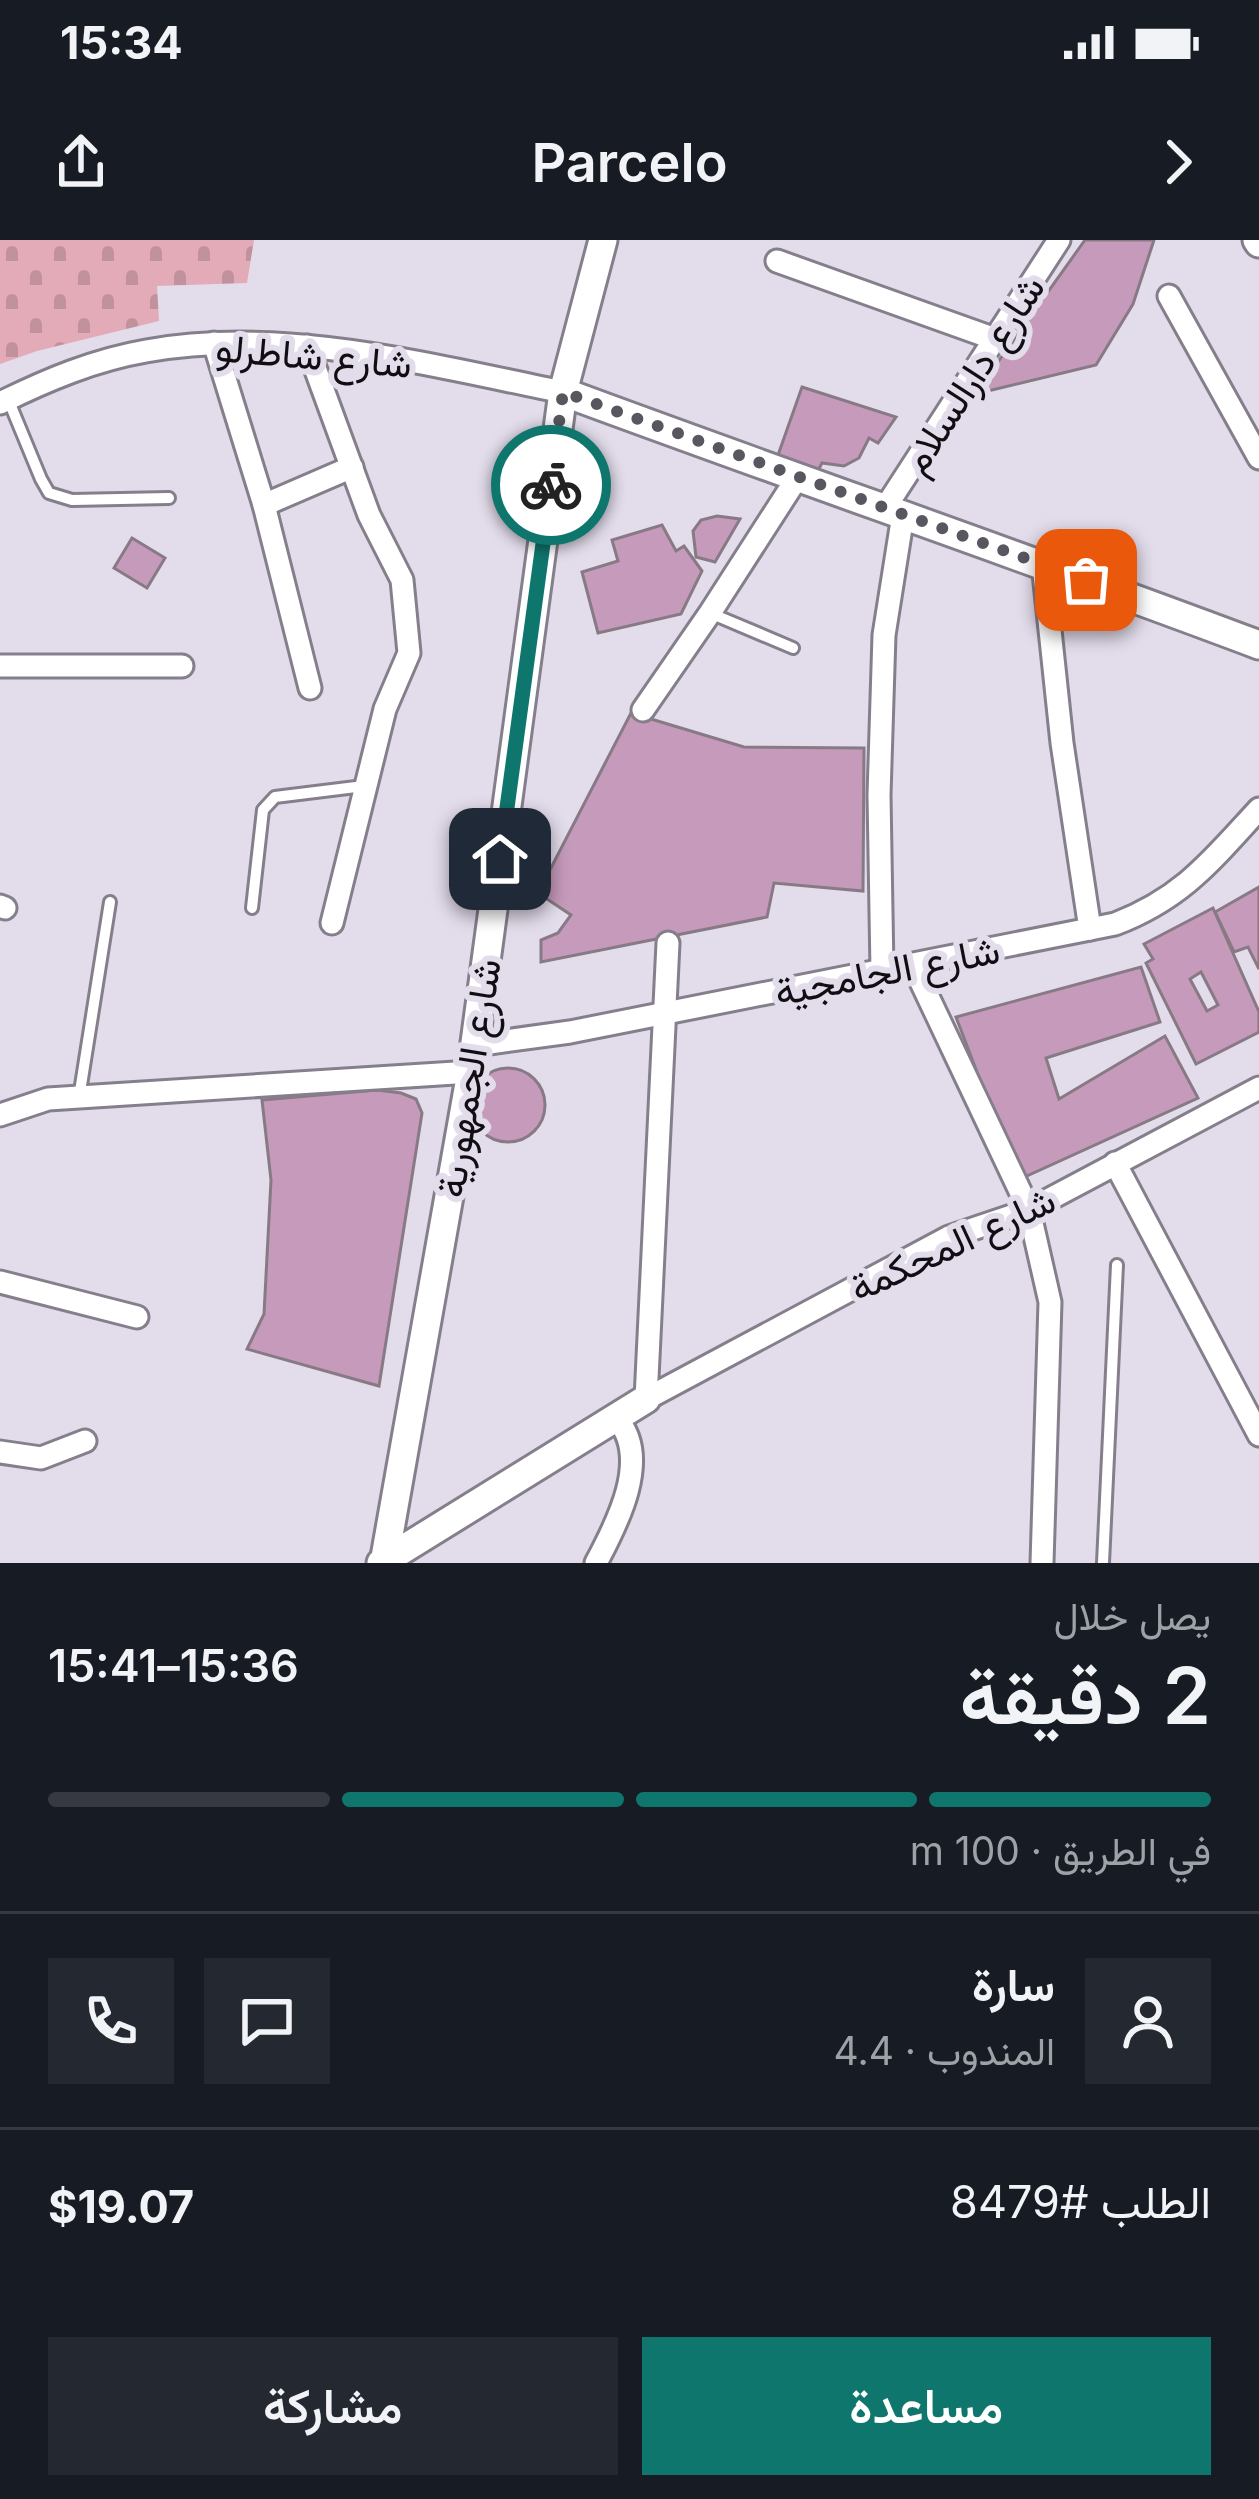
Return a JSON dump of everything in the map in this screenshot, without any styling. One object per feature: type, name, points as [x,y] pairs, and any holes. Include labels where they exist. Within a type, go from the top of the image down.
[{"type":"street","name":"شارع الجمهورية","points":[[384,1562],[473,1059],[563,392],[603,240]]},
{"type":"street","name":"شارع دارالسلام","points":[[894,512],[1059,240]]},
{"type":"street","points":[[777,261],[995,339]]},
{"type":"street","points":[[1169,296],[1259,458]]},
{"type":"street","name":"شارع شاطرلو","points":[[4,401],[109,359],[214,343],[307,346],[563,392]]},
{"type":"street","points":[[214,343],[264,506],[310,688]]},
{"type":"street","points":[[307,346],[369,515],[402,580],[409,653],[385,710],[332,923]]},
{"type":"street","points":[[563,392],[1259,645]]},
{"type":"street","points":[[264,506],[352,467]]},
{"type":"street","points":[[644,710],[797,478]]},
{"type":"street","points":[[882,971],[879,795],[894,512]]},
{"type":"street","points":[[1043,564],[1062,743],[1090,929]]},
{"type":"street","points":[[0,666],[182,666]]},
{"type":"street","name":"شارع الجامجية","points":[[0,1115],[48,1100],[473,1059],[554,1035],[1090,929],[1140,914],[1184,887],[1259,809]]},
{"type":"street","points":[[384,1562],[646,1399],[668,943]]},
{"type":"street","points":[[913,965],[1029,1210],[1049,1302],[1042,1563]]},
{"type":"street","name":"شارع المحكمة","points":[[646,1399],[949,1237],[1029,1210],[1259,1088]]},
{"type":"street","points":[[1115,1163],[1259,1435]]},
{"type":"street","points":[[0,1282],[137,1317]]},
{"type":"street","points":[[596,1563],[630,1474],[630,1440],[616,1418]]},
{"type":"street","points":[[0,1452],[41,1458],[86,1441]]},
{"type":"lane","points":[[4,401],[49,493],[72,500],[169,498]]},
{"type":"lane","points":[[710,613],[793,648]]},
{"type":"lane","points":[[252,908],[262,810],[275,797],[366,786]]},
{"type":"lane","points":[[80,1098],[110,902]]},
{"type":"lane","points":[[1103,1563],[1117,1264]]},
{"type":"green space","points":[[0,240],[254,240],[247,283],[157,286],[159,321],[0,364]]},
{"type":"building","points":[[1085,240],[1154,240],[1133,304],[1096,365],[975,394]]},
{"type":"building","points":[[802,387],[896,417],[878,443],[869,438],[859,458],[844,466],[822,463],[815,476],[777,458]]},
{"type":"building","points":[[740,519],[715,562],[696,557],[693,531],[701,520]]},
{"type":"building","points":[[662,525],[676,551],[684,546],[702,571],[681,614],[598,633],[582,572],[618,561],[612,540]]},
{"type":"building","points":[[132,538],[165,558],[147,588],[114,568]]},
{"type":"building","points":[[631,713],[744,747],[864,748],[863,891],[774,883],[767,917],[541,962],[541,940],[558,933],[571,915],[538,893]]},
{"type":"building","points":[[1259,887],[1259,969],[1248,947],[1234,952],[1215,912]]},
{"type":"building","points":[[1213,908],[1259,1012],[1259,1032],[1196,1064],[1146,963],[1153,959],[1144,944]],"holes":[[[1201,972],[1218,1005],[1207,1011],[1190,979]]]},
{"type":"building","points":[[1141,967],[1160,1022],[1046,1058],[1059,1099],[1165,1036],[1198,1098],[1018,1180],[956,1017]]},
{"type":"building","points":[[508,1068],[534,1079],[545,1105],[534,1131],[508,1142],[482,1131],[471,1105],[482,1079]]},
{"type":"building","points":[[377,1090],[416,1099],[422,1113],[379,1386],[247,1349],[264,1314],[271,1180],[262,1100]]},
{"type":"way so far","points":[[551,485],[563,392],[1086,580]]},
{"type":"route","points":[[500,859],[551,485]]}]
